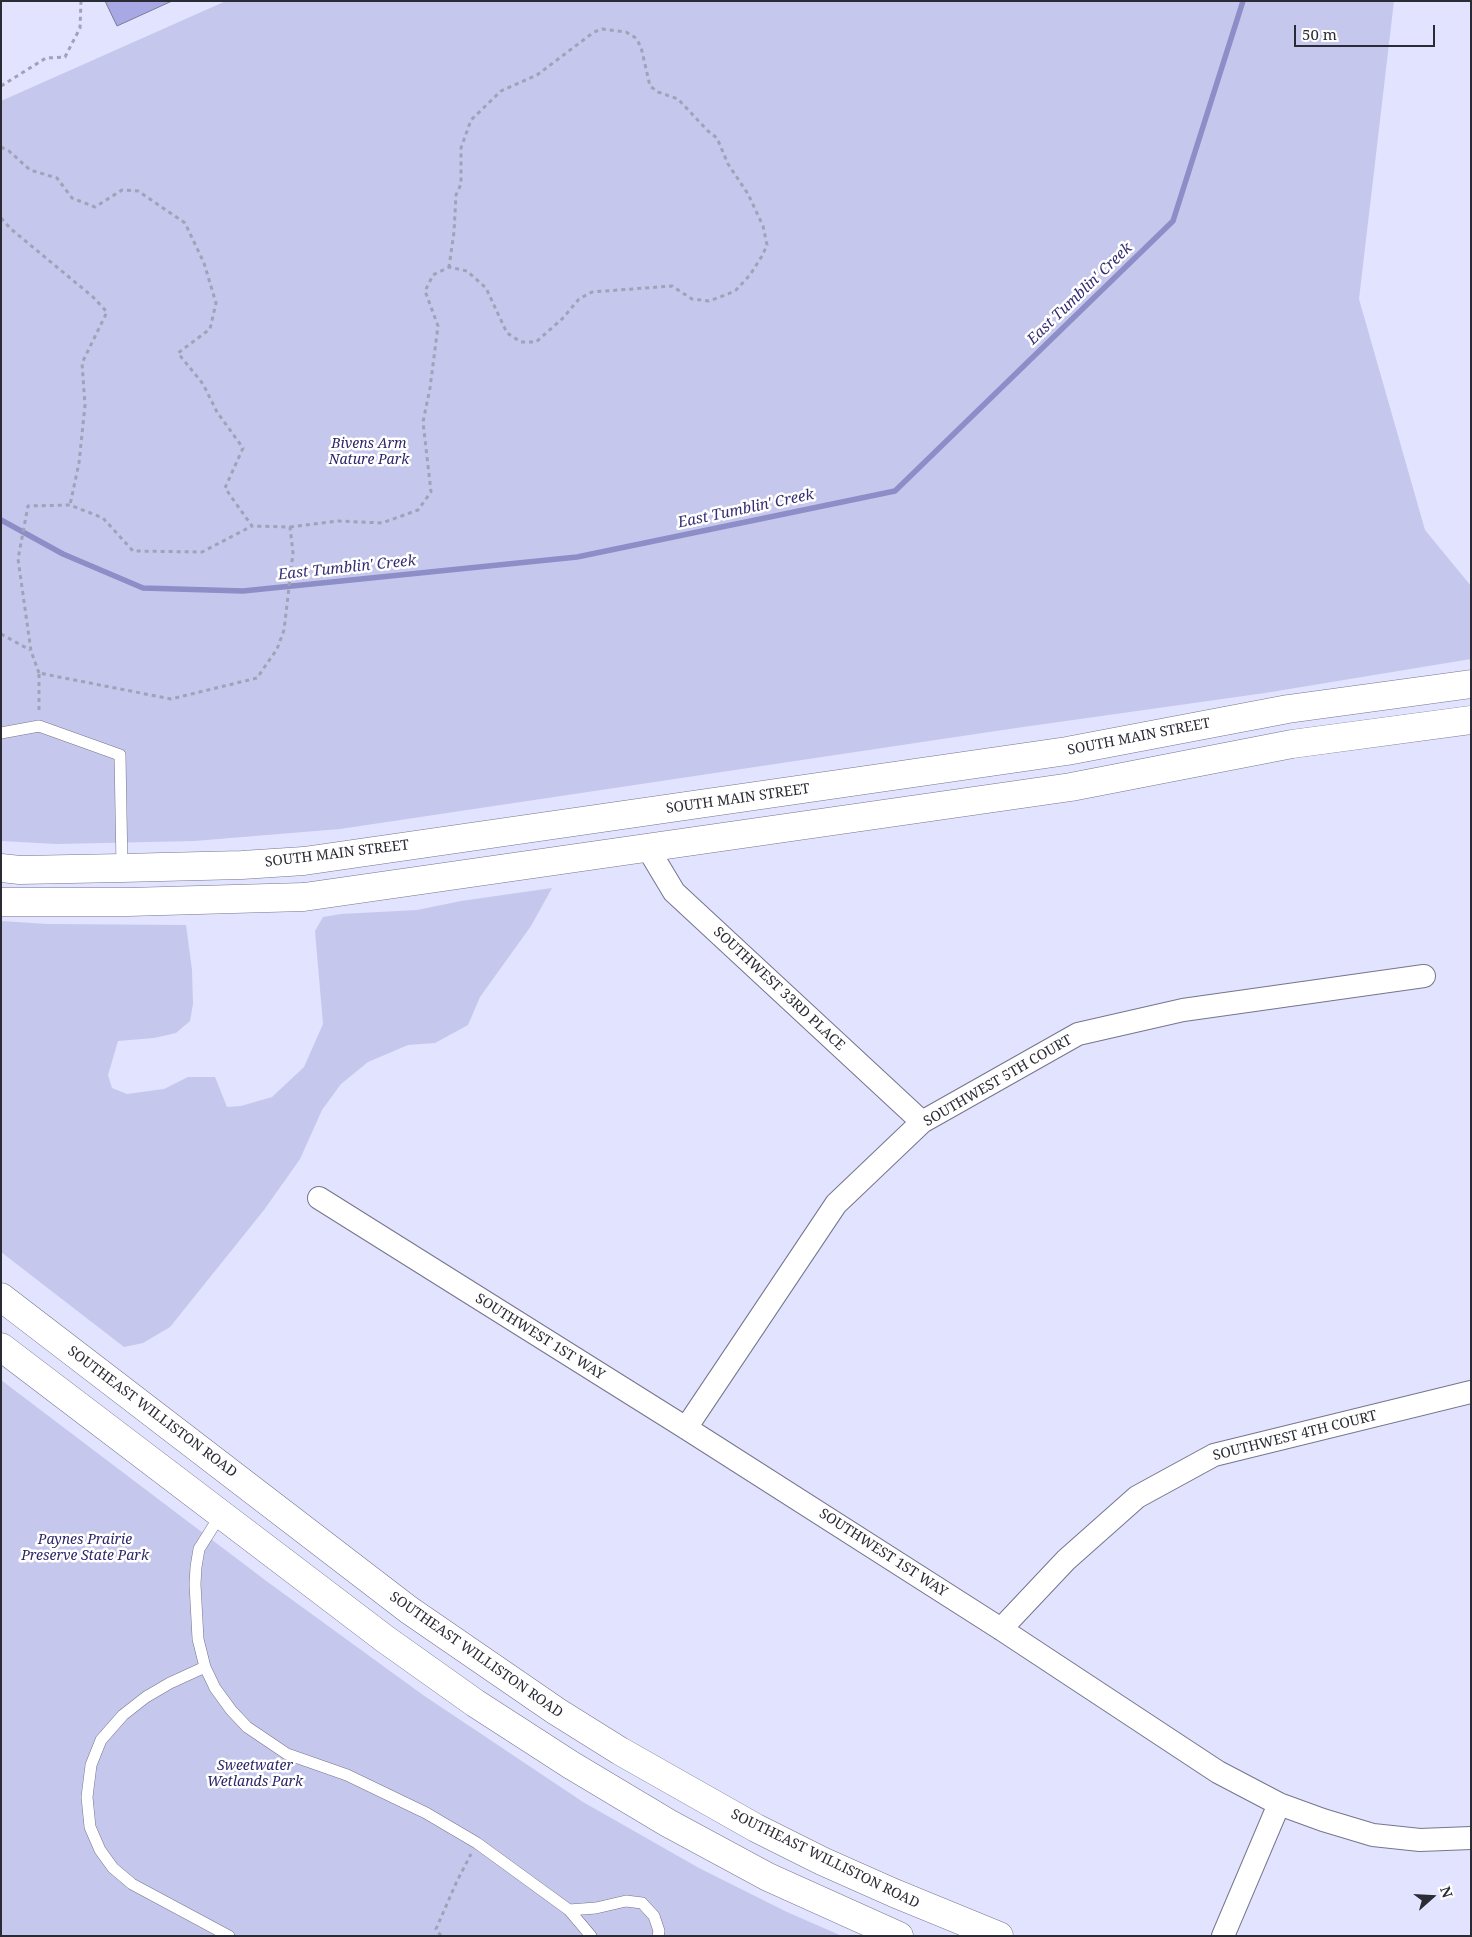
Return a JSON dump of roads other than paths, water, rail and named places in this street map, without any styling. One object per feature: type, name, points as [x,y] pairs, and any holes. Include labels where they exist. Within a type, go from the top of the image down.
[{"type":"main road","name":"SOUTH MAIN STREET","points":[[1,868],[20,870],[122,868],[242,865],[304,861],[1067,751],[1288,709],[1471,684]]},
{"type":"main road","points":[[1,902],[128,902],[304,897],[1071,787],[1292,744],[1471,720]]},
{"type":"main road","points":[[641,812],[647,847]]},
{"type":"main road","points":[[242,865],[246,898]]},
{"type":"main road","name":"SOUTHEAST WILLISTON ROAD","points":[[1,1297],[244,1481],[409,1610],[501,1674],[620,1751],[748,1823],[822,1861],[999,1936]]},
{"type":"main road","points":[[1,1347],[385,1639],[475,1703],[571,1765],[668,1823],[768,1877],[898,1936]]},
{"type":"main road","points":[[221,1514],[244,1481]]},
{"type":"street","name":"SOUTHWEST 33RD PLACE","points":[[647,847],[674,892],[922,1122]]},
{"type":"street","name":"SOUTHWEST 5TH COURT","points":[[686,1428],[836,1204],[922,1122],[1078,1034],[1183,1010],[1424,976]]},
{"type":"street","name":"SOUTHWEST 1ST WAY","points":[[319,1198],[1002,1629],[1218,1772],[1279,1804],[1373,1835],[1420,1840],[1471,1838]]},
{"type":"street","name":"SOUTHWEST 4TH COURT","points":[[1002,1629],[1066,1560],[1137,1497],[1214,1455],[1471,1392]]},
{"type":"street","points":[[1223,1936],[1279,1804]]},
{"type":"lane","points":[[1,733],[39,726],[120,755],[122,868]]},
{"type":"lane","points":[[221,1514],[199,1549],[195,1584],[198,1639],[205,1667],[215,1688],[231,1710],[247,1727],[287,1754],[347,1775],[426,1813],[477,1843],[569,1910],[591,1936]]},
{"type":"lane","points":[[205,1667],[154,1692],[123,1715],[101,1740],[91,1765],[87,1797],[90,1827],[100,1850],[113,1868],[132,1884],[229,1936]]},
{"type":"lane","points":[[569,1910],[596,1908],[626,1901],[642,1903],[654,1916],[659,1932],[658,1936]]},
{"type":"waterway","name":"East Tumblin' Creek","points":[[1,520],[63,554],[143,588],[243,591],[577,557],[895,491],[1173,221],[1243,1]]},
{"type":"park label","name":"Bivens Arm Nature Park","points":[[369,452]]},
{"type":"park label","name":"Paynes Prairie Preserve State Park","points":[[85,1548]]},
{"type":"park label","name":"Sweetwater Wetlands Park","points":[[255,1774]]}]
